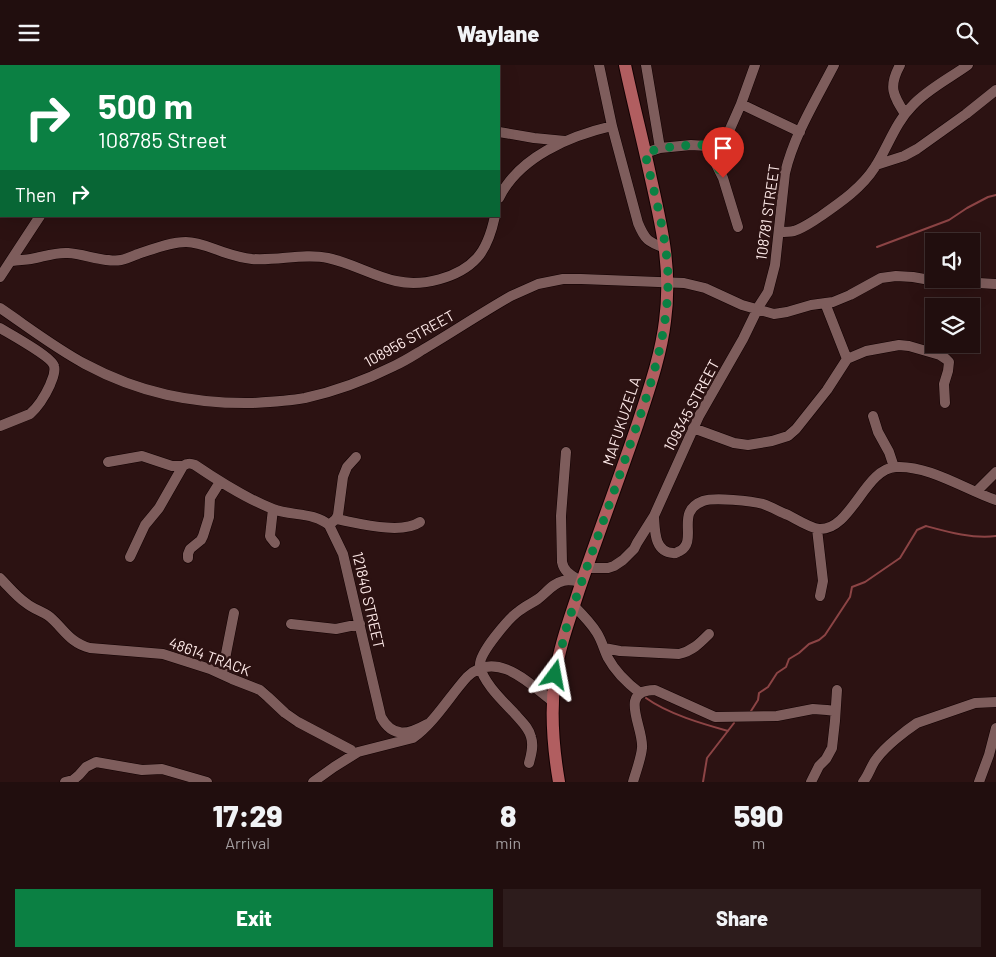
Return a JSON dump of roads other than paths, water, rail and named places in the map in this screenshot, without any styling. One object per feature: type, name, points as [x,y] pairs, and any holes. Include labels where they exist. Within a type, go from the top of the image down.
[{"type":"main road","name":"MAFUKUZELA","points":[[559,782],[552,727],[555,675],[566,629],[656,366],[663,333],[668,283],[665,248],[625,65]]},
{"type":"street","points":[[599,65],[612,126],[642,233],[648,241],[665,248]]},
{"type":"street","points":[[646,65],[660,148]]},
{"type":"street","points":[[645,153],[660,148],[717,144],[726,138],[742,104],[755,65]]},
{"type":"street","name":"108781 STREET","points":[[758,310],[768,292],[773,276],[785,173],[791,151],[834,65]]},
{"type":"street","points":[[900,65],[893,90],[905,114]]},
{"type":"street","points":[[779,232],[795,231],[804,227],[861,185],[876,165],[905,114],[921,98],[968,65]]},
{"type":"street","points":[[876,165],[904,156],[917,149],[996,90]]},
{"type":"street","points":[[742,104],[800,131]]},
{"type":"street","points":[[500,197],[504,188],[523,167],[546,151],[578,136],[612,126]]},
{"type":"street","points":[[500,132],[566,141]]},
{"type":"street","points":[[707,145],[723,178],[738,227]]},
{"type":"street","points":[[0,277],[39,217]]},
{"type":"street","points":[[12,261],[59,253],[86,255],[119,261],[157,248],[187,242],[196,243],[238,257],[252,259],[300,256],[329,259],[395,281],[415,284],[434,281],[454,274],[472,263],[483,250],[494,217]]},
{"type":"street","name":"108956 STREET","points":[[0,308],[85,364],[152,391],[199,401],[230,403],[281,402],[306,398],[362,381],[397,365],[498,304],[527,289],[538,284],[563,279],[684,283],[705,288],[742,305],[766,313],[781,313],[840,299],[881,278],[913,277],[930,280],[995,284]]},
{"type":"street","points":[[825,303],[847,359]]},
{"type":"street","name":"109345 STREET","points":[[586,568],[608,568],[614,566],[634,549],[654,516],[699,417],[744,339],[758,310]]},
{"type":"street","points":[[0,328],[46,357],[54,364],[55,369],[48,388],[34,411],[0,426]]},
{"type":"street","points":[[693,429],[734,443],[748,445],[788,436],[796,429],[823,395],[847,359],[866,351],[899,345],[940,355],[949,362],[944,384],[945,403]]},
{"type":"street","points":[[873,416],[894,467]]},
{"type":"street","points":[[566,452],[561,516],[562,562],[566,572],[582,582]]},
{"type":"street","points":[[108,462],[142,456],[172,466],[183,466],[190,463],[246,497],[274,509],[321,520],[400,528],[414,526],[420,522]]},
{"type":"street","points":[[332,522],[338,515],[343,477],[347,467],[356,457]]},
{"type":"street","points":[[130,557],[145,525],[159,508],[183,466]]},
{"type":"street","points":[[654,516],[657,542],[660,547],[665,551],[677,553],[686,545],[688,539],[687,519],[691,510],[701,502],[709,499],[718,499],[763,504],[817,529],[829,528],[844,517],[876,477],[883,471],[894,467],[934,474],[996,500]]},
{"type":"street","points":[[977,491],[996,472]]},
{"type":"street","points":[[188,558],[190,549],[203,536],[209,517],[210,498],[220,482]]},
{"type":"street","points":[[274,509],[270,536],[275,543]]},
{"type":"street","name":"121840 STREET","points":[[332,522],[343,554],[381,717],[386,726],[396,732],[411,732],[427,725]]},
{"type":"street","points":[[817,529],[823,581],[820,596]]},
{"type":"street","name":"48614 TRACK","points":[[0,578],[26,604],[50,618],[69,637],[84,646],[163,654],[222,674],[260,690],[285,713],[354,754]]},
{"type":"street","points":[[529,763],[532,743],[528,729],[486,679],[480,663],[485,651],[518,611],[535,601],[555,584],[568,580],[582,582]]},
{"type":"street","points":[[574,606],[596,631],[607,657],[619,674],[640,693]]},
{"type":"street","points":[[222,674],[234,613]]},
{"type":"street","points":[[291,624],[336,629],[360,624]]},
{"type":"street","points":[[604,648],[620,651],[679,654],[686,653],[697,647],[709,634]]},
{"type":"street","points":[[313,782],[354,754],[386,744],[408,740],[419,733],[439,713],[472,672],[481,668],[499,667],[512,672],[552,701]]},
{"type":"street","points":[[811,782],[832,748],[837,689]]},
{"type":"street","points":[[633,782],[642,747],[634,704],[640,693],[646,690],[655,690],[715,717],[777,716],[812,709],[835,711]]},
{"type":"street","points":[[863,782],[881,753],[917,723],[975,703],[996,702]]},
{"type":"street","points":[[979,782],[996,728]]},
{"type":"street","points":[[66,782],[81,779],[86,767],[96,762],[142,770],[162,769],[207,782]]},
{"type":"waterway","points":[[877,247],[949,220],[967,208],[996,195]]},
{"type":"waterway","points":[[751,711],[758,700],[759,693],[768,687],[777,673],[786,667],[789,659],[825,635],[850,597],[852,587],[865,582],[900,558],[917,530],[926,526],[970,536],[996,536]]},
{"type":"waterway","points":[[646,698],[675,714],[728,731]]},
{"type":"waterway","points":[[703,782],[707,758],[734,723]]}]
